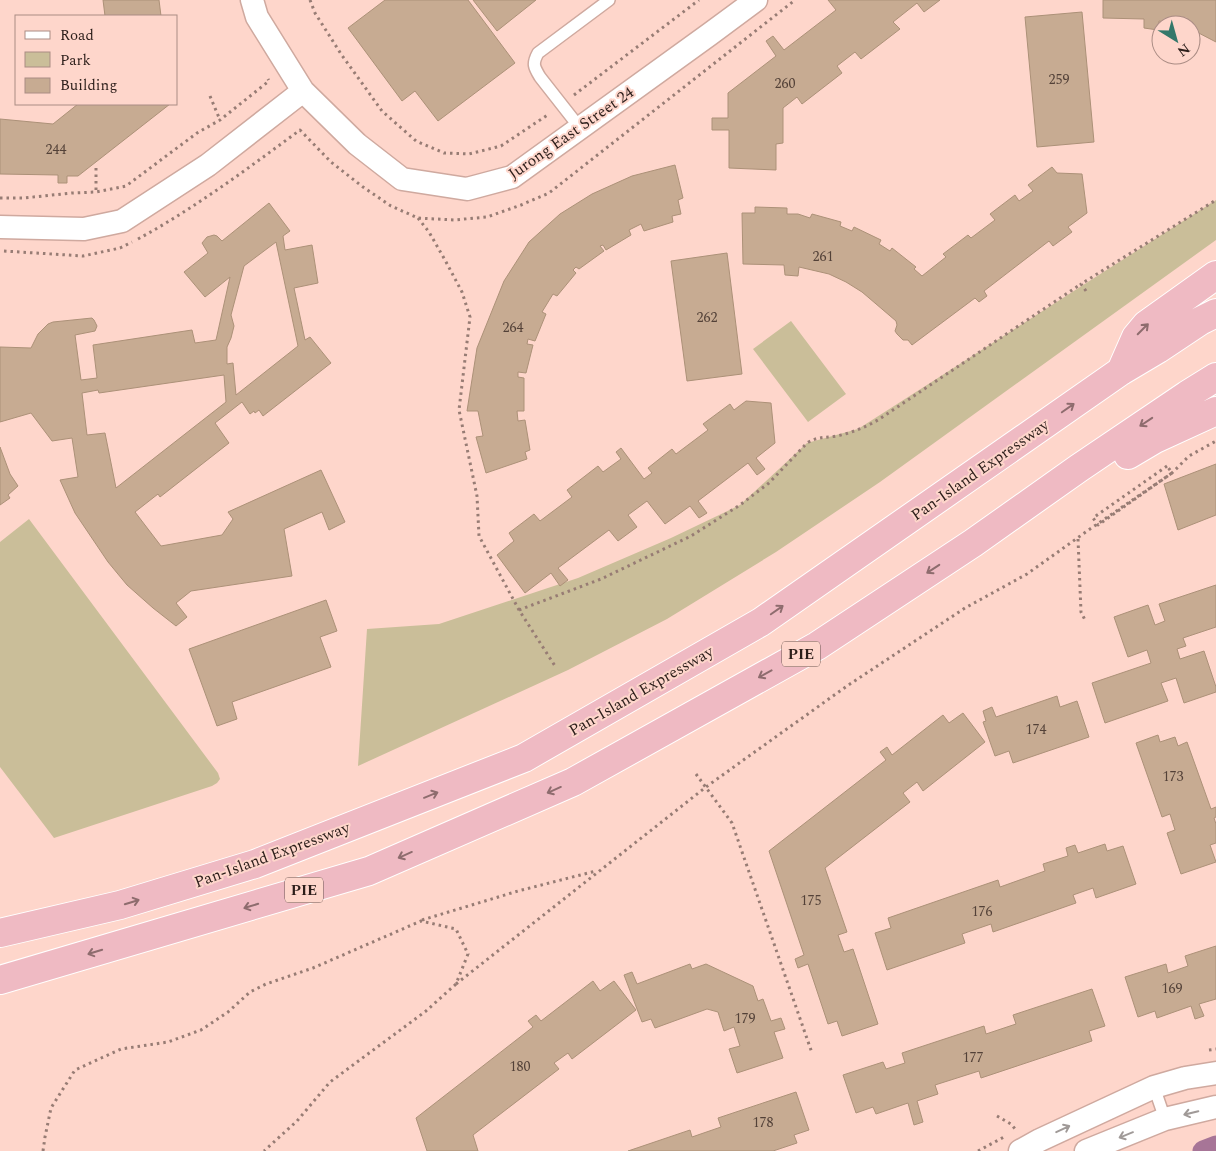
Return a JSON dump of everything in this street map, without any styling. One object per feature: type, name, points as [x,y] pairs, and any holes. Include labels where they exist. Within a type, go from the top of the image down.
[{"type":"highway","points":[[1121,371],[1136,337],[1146,325],[1216,275]]},
{"type":"highway","name":"Pan-Island Expressway","points":[[0,934],[120,905],[255,864],[524,758],[761,622],[1121,371],[1200,321],[1216,313]]},
{"type":"highway","name":"PIE","points":[[0,980],[369,871],[573,782],[816,646],[973,542],[1187,395],[1216,378]]},
{"type":"highway","points":[[973,542],[1011,530],[1093,476],[1155,439],[1216,411]]},
{"type":"street","name":"Jurong East Street 24","points":[[252,0],[256,17],[303,91],[357,144],[402,179],[467,190],[512,177],[756,0]]},
{"type":"street","points":[[0,227],[84,228],[122,221],[208,165],[303,91]]},
{"type":"street","points":[[1020,1151],[1154,1087],[1185,1078],[1216,1073]]},
{"type":"street","points":[[1086,1151],[1165,1119],[1216,1107]]},
{"type":"lane","points":[[580,128],[540,77],[534,68],[534,61],[538,54],[609,0]]},
{"type":"lane","points":[[1154,1087],[1165,1119]]},
{"type":"path","points":[[310,0],[315,13],[341,54],[382,111],[416,142],[444,153],[469,154],[501,146],[541,120],[699,0]]},
{"type":"path","points":[[0,198],[96,192],[126,186],[197,134],[220,120],[269,81]]},
{"type":"path","points":[[210,96],[220,120]]},
{"type":"path","points":[[300,130],[331,162],[363,187],[391,206],[418,218],[446,260],[462,292],[470,317],[459,410],[477,496],[479,536],[519,610],[555,666]]},
{"type":"path","points":[[96,168],[96,192]]},
{"type":"path","points":[[519,610],[601,579],[691,536],[740,505],[769,483],[807,443],[814,439],[840,435],[868,426],[1081,284],[1216,200]]},
{"type":"path","points":[[1081,284],[1086,291]]},
{"type":"path","points":[[1172,473],[1167,466],[1093,518],[1098,524],[1172,473],[1189,456],[1216,441]]},
{"type":"path","points":[[264,1151],[297,1121],[330,1082],[426,1011],[456,984],[706,787],[847,686],[965,608],[1027,574],[1172,473]]},
{"type":"path","points":[[1078,538],[1081,612],[1086,622]]},
{"type":"path","points":[[696,774],[732,823],[812,1054]]},
{"type":"path","points":[[43,1151],[51,1108],[75,1070],[121,1049],[168,1042],[201,1030],[228,1012],[250,992],[266,984],[330,961],[421,921],[518,891],[599,871]]},
{"type":"path","points":[[421,921],[456,929],[468,954],[456,984]]},
{"type":"green space","points":[[1216,200],[1216,240],[880,482],[776,552],[667,619],[568,670],[358,766],[367,629],[439,624],[578,578],[671,538],[740,505],[807,443],[858,429]]},
{"type":"green space","points":[[791,321],[846,394],[808,422],[753,349]]},
{"type":"green space","points":[[29,519],[218,773],[220,779],[217,783],[54,838],[0,767],[0,542]]},
{"type":"building","points":[[103,0],[159,0],[161,15],[105,15]]},
{"type":"building","points":[[385,0],[468,0],[515,63],[438,121],[415,91],[402,101],[348,28]]},
{"type":"building","points":[[473,0],[536,0],[497,31]]},
{"type":"building","points":[[828,0],[940,0],[924,12],[917,3],[893,22],[900,29],[861,59],[855,52],[837,66],[842,73],[802,104],[797,97],[783,108],[783,143],[776,144],[776,170],[729,168],[729,130],[712,130],[712,118],[728,118],[728,93],[776,56],[766,41],[773,36],[784,50],[836,10]]},
{"type":"building","points":[[1103,0],[1216,0],[1216,42],[1201,34],[1201,15],[1151,15],[1151,29],[1144,28],[1144,19],[1103,18]]},
{"type":"building","points":[[1082,12],[1094,142],[1037,147],[1025,17]]},
{"type":"building","points":[[77,105],[169,105],[78,176],[67,176],[67,183],[58,183],[58,175],[0,174],[0,119],[53,124]]},
{"type":"building","points":[[675,165],[683,198],[678,200],[681,214],[672,216],[673,222],[644,231],[641,224],[629,230],[631,235],[606,250],[603,245],[600,246],[604,251],[579,269],[576,267],[573,270],[576,273],[557,296],[553,294],[542,312],[546,314],[535,341],[528,339],[527,344],[533,345],[526,373],[518,372],[518,377],[524,378],[524,411],[517,411],[518,421],[525,420],[530,450],[525,452],[527,459],[486,473],[476,437],[483,436],[478,411],[467,411],[477,348],[504,281],[529,242],[560,214],[592,194],[632,176]]},
{"type":"building","points":[[1052,167],[1057,173],[1082,174],[1087,213],[1068,227],[1072,232],[1053,246],[1049,241],[984,291],[987,296],[979,302],[975,298],[912,345],[908,340],[903,340],[895,331],[896,321],[862,292],[846,282],[829,274],[799,267],[798,276],[785,275],[784,265],[743,264],[742,213],[755,213],[755,207],[787,208],[787,214],[798,214],[810,218],[812,214],[841,222],[840,226],[852,231],[854,227],[881,240],[879,244],[890,251],[892,248],[916,267],[914,269],[922,276],[946,257],[943,254],[968,235],[971,238],[995,220],[990,214],[1015,195],[1019,201],[1033,191],[1028,185]]},
{"type":"building","points":[[269,203],[290,231],[283,236],[285,250],[312,245],[318,283],[294,288],[305,340],[310,337],[331,363],[263,416],[259,410],[250,414],[242,402],[215,423],[229,443],[160,497],[158,494],[135,512],[161,546],[222,535],[233,519],[228,512],[321,470],[345,522],[329,530],[322,512],[284,529],[292,576],[191,591],[176,603],[187,617],[176,626],[127,585],[108,562],[75,513],[60,480],[78,477],[72,438],[52,441],[31,413],[0,422],[0,347],[31,348],[38,334],[48,324],[92,318],[97,326],[95,331],[75,335],[81,380],[97,378],[93,345],[192,330],[195,343],[216,340],[230,277],[205,297],[184,272],[208,253],[202,243],[207,237],[214,235],[222,241]],"holes":[[[276,242],[298,346],[236,395],[233,363],[227,364],[227,347],[234,326],[231,315],[244,266]],[[224,375],[226,402],[116,488],[105,433],[87,435],[82,393],[98,390],[99,393]]]},
{"type":"building","points":[[727,253],[742,374],[687,381],[671,261]]},
{"type":"building","points":[[746,401],[771,403],[775,443],[756,458],[765,469],[757,475],[748,463],[698,501],[707,513],[699,518],[690,506],[665,524],[647,501],[628,515],[637,527],[618,541],[609,530],[558,568],[568,580],[560,586],[551,573],[525,593],[497,555],[514,541],[509,533],[534,514],[540,521],[572,497],[567,490],[598,466],[603,472],[621,459],[616,452],[621,448],[644,479],[652,473],[648,468],[672,449],[676,454],[708,430],[703,424],[730,404],[734,410]]},
{"type":"building","points":[[0,447],[10,474],[18,486],[8,495],[10,498],[0,505]]},
{"type":"building","points":[[1216,464],[1216,515],[1178,530],[1164,484]]},
{"type":"building","points":[[1216,585],[1216,627],[1183,638],[1186,646],[1177,649],[1180,659],[1204,651],[1216,692],[1184,703],[1176,678],[1161,683],[1168,701],[1105,723],[1092,683],[1151,663],[1147,650],[1128,657],[1114,617],[1148,605],[1155,625],[1165,621],[1159,604]]},
{"type":"building","points":[[326,600],[337,631],[320,637],[331,667],[232,702],[237,719],[217,726],[189,649]]},
{"type":"building","points":[[1057,696],[1060,707],[1077,701],[1089,737],[1013,763],[1009,751],[995,756],[983,722],[986,721],[983,711],[992,707],[996,717]]},
{"type":"building","points":[[963,713],[985,742],[923,791],[917,782],[903,793],[910,802],[825,868],[847,932],[838,935],[844,952],[853,949],[878,1024],[842,1036],[837,1021],[828,1024],[808,964],[798,968],[795,959],[804,955],[769,851],[886,760],[880,752],[887,747],[892,755],[943,715],[949,723]]},
{"type":"building","points":[[1158,735],[1160,742],[1175,737],[1178,746],[1187,742],[1211,809],[1216,807],[1216,817],[1214,818],[1216,824],[1216,843],[1210,845],[1216,862],[1181,874],[1167,833],[1175,830],[1170,814],[1162,817],[1136,743]]},
{"type":"building","points":[[1105,844],[1107,851],[1123,846],[1136,884],[1096,898],[1093,888],[1073,895],[1076,903],[993,932],[991,924],[962,934],[965,943],[887,970],[875,933],[891,928],[888,918],[998,880],[1000,887],[1045,871],[1043,864],[1068,856],[1066,848],[1075,845],[1078,853]]},
{"type":"building","points":[[1216,946],[1216,999],[1199,1004],[1204,1016],[1195,1019],[1191,1006],[1157,1018],[1155,1011],[1138,1017],[1125,977],[1166,964],[1168,973],[1188,966],[1185,956]]},
{"type":"building","points":[[690,964],[692,969],[706,964],[753,986],[758,1001],[763,999],[771,1021],[781,1018],[785,1029],[774,1032],[783,1058],[737,1073],[729,1049],[740,1046],[734,1027],[724,1031],[718,1012],[707,1009],[655,1028],[651,1019],[642,1022],[624,975],[632,972],[637,984]]},
{"type":"building","points":[[593,981],[600,991],[614,981],[636,1010],[572,1059],[568,1053],[554,1063],[559,1069],[473,1135],[478,1151],[427,1151],[416,1118],[533,1027],[528,1021],[536,1015],[541,1021]]},
{"type":"building","points":[[1092,989],[1105,1026],[1089,1031],[1092,1041],[981,1078],[979,1071],[935,1085],[938,1094],[917,1101],[923,1122],[914,1125],[908,1103],[876,1114],[873,1107],[856,1113],[843,1075],[883,1062],[886,1069],[905,1063],[902,1053],[984,1026],[986,1034],[1016,1024],[1013,1015]]},
{"type":"building","points":[[796,1092],[809,1130],[794,1135],[797,1143],[773,1151],[628,1151],[690,1130],[692,1137],[721,1127],[718,1118]]},
{"type":"waterway","points":[[1203,1151],[1216,1146]]}]
